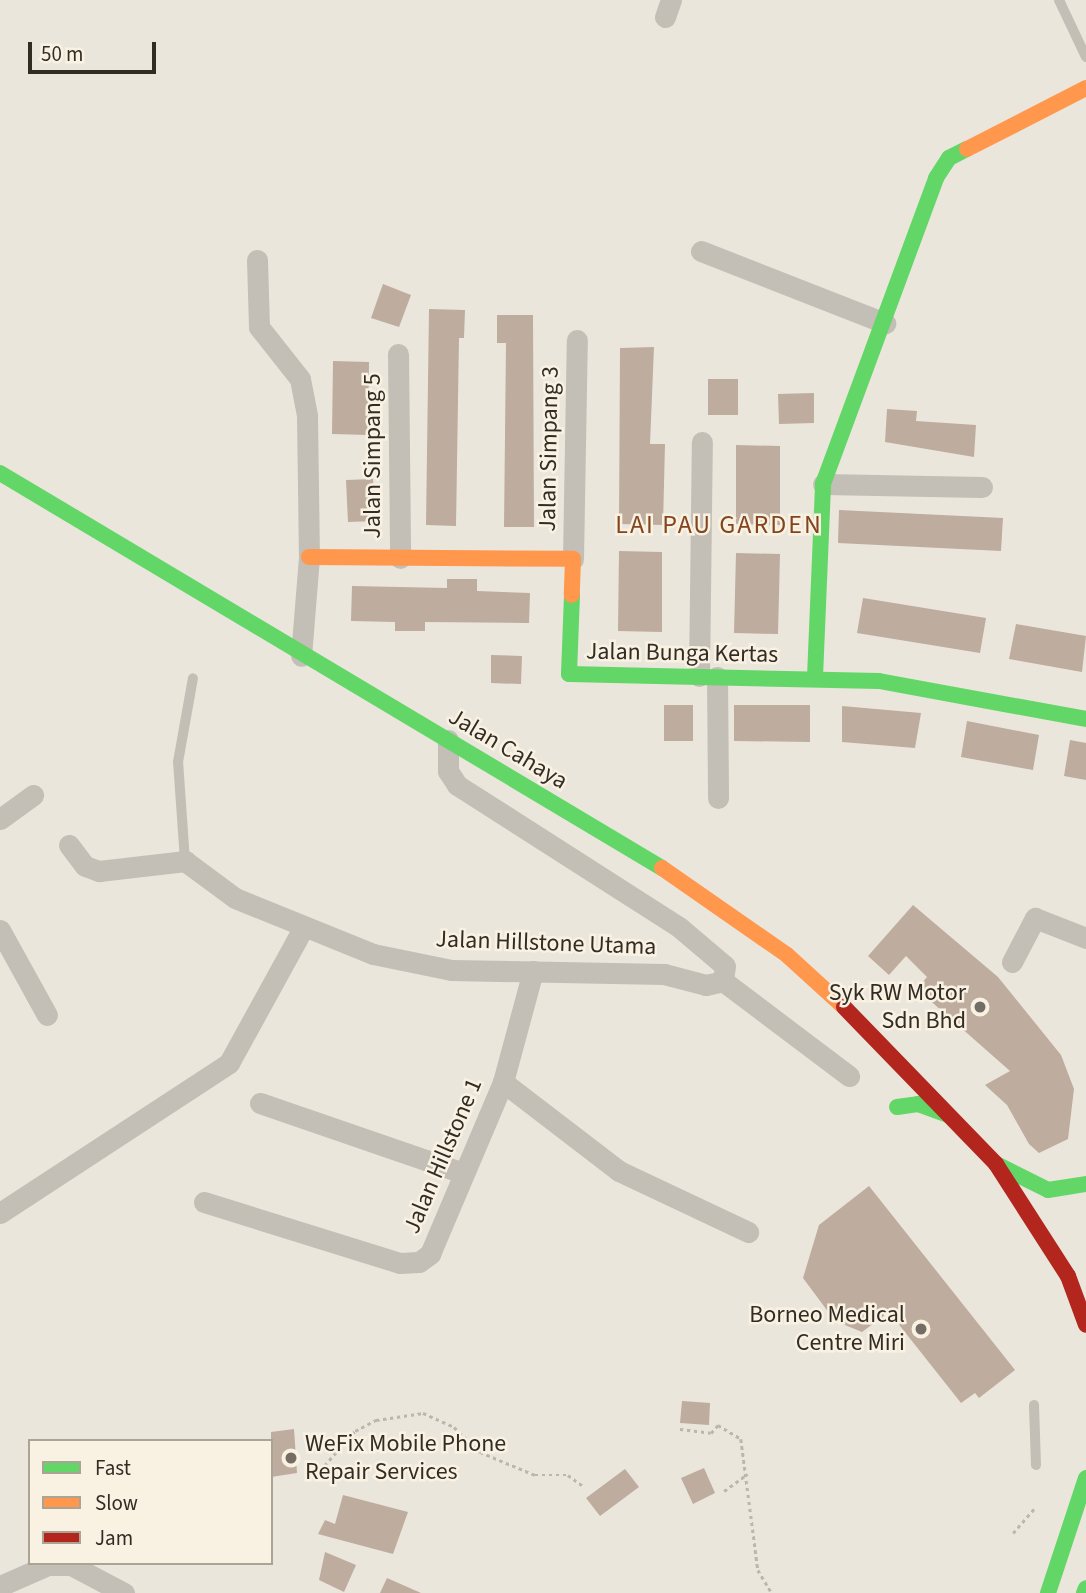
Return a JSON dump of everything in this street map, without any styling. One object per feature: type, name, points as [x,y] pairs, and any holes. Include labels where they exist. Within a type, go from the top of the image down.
[{"type":"main road","points":[[815,677],[823,484],[936,178],[949,158],[1086,88]]},
{"type":"main road","name":"Jalan Cahaya","points":[[0,473],[740,918],[831,991],[996,1164]]},
{"type":"main road","points":[[309,557],[573,559]]},
{"type":"main road","name":"Jalan Bunga Kertas","points":[[573,559],[569,674],[815,677],[879,681],[1086,719]]},
{"type":"main road","points":[[897,1107],[919,1104],[951,1117]]},
{"type":"main road","points":[[996,1164],[1048,1190],[1086,1184]]},
{"type":"main road","points":[[996,1164],[1068,1276],[1086,1325]]},
{"type":"main road","points":[[1068,1276],[1086,1288]]},
{"type":"main road","points":[[1048,1593],[1086,1478]]},
{"type":"main road","points":[[1084,1593],[1086,1588]]},
{"type":"street","points":[[701,251],[884,323]]},
{"type":"street","points":[[257,260],[259,327],[300,379],[304,401],[309,557],[301,656]]},
{"type":"street","name":"Jalan Simpang 3","points":[[573,559],[577,340]]},
{"type":"street","name":"Jalan Simpang 5","points":[[398,354],[400,558]]},
{"type":"street","points":[[702,442],[708,677],[718,798]]},
{"type":"street","points":[[823,484],[982,487]]},
{"type":"street","points":[[448,740],[448,771],[457,786],[679,928],[725,966],[723,981],[849,1076]]},
{"type":"street","points":[[0,819],[33,795]]},
{"type":"street","points":[[69,845],[85,866],[99,871],[185,861]]},
{"type":"street","name":"Jalan Hillstone Utama","points":[[185,861],[236,898],[302,930],[373,954],[451,970],[533,971],[723,981]]},
{"type":"street","points":[[1012,962],[1035,918],[1086,938]]},
{"type":"street","points":[[0,930],[47,1015]]},
{"type":"street","points":[[0,1213],[229,1063],[302,930]]},
{"type":"street","name":"Jalan Hillstone 1","points":[[204,1202],[400,1263],[419,1262],[430,1254],[503,1082],[533,971]]},
{"type":"street","points":[[503,1082],[619,1171],[748,1233]]},
{"type":"street","points":[[260,1103],[463,1173]]},
{"type":"street","points":[[0,1586],[48,1565],[71,1565],[124,1593]]},
{"type":"lane","points":[[1059,0],[1086,57]]},
{"type":"lane","points":[[185,861],[178,762],[193,678]]},
{"type":"lane","points":[[1034,1405],[1036,1465]]},
{"type":"path","points":[[315,1476],[355,1431],[376,1420],[423,1413],[454,1427],[480,1452],[535,1475],[568,1475],[583,1486]]},
{"type":"path","points":[[680,1429],[730,1428],[741,1438],[758,1570],[772,1593]]},
{"type":"path","points":[[724,1491],[747,1474]]},
{"type":"path","points":[[1013,1533],[1034,1509]]},
{"type":"building","points":[[383,284],[411,295],[399,327],[371,318]]},
{"type":"building","points":[[429,309],[465,310],[464,338],[459,338],[456,526],[426,525]]},
{"type":"building","points":[[497,315],[533,315],[534,527],[504,527],[506,343],[497,343]]},
{"type":"building","points":[[654,347],[650,444],[665,444],[663,525],[619,524],[620,348]]},
{"type":"building","points":[[333,361],[369,362],[368,435],[332,434]]},
{"type":"building","points":[[708,379],[738,379],[738,415],[708,415]]},
{"type":"building","points":[[814,393],[814,423],[779,424],[778,394]]},
{"type":"building","points":[[887,409],[917,411],[916,421],[976,425],[974,457],[885,442]]},
{"type":"building","points":[[736,445],[780,446],[780,525],[736,524]]},
{"type":"building","points":[[373,479],[375,521],[348,522],[346,480]]},
{"type":"building","points":[[839,510],[1003,518],[1001,551],[838,543]]},
{"type":"building","points":[[619,551],[662,552],[662,632],[618,631]]},
{"type":"building","points":[[736,553],[780,554],[778,634],[734,633]]},
{"type":"building","points":[[447,579],[477,579],[477,591],[530,593],[529,623],[425,622],[425,631],[395,631],[395,622],[351,621],[352,586],[447,588]]},
{"type":"building","points":[[863,598],[986,618],[980,653],[857,633]]},
{"type":"building","points":[[1016,624],[1086,636],[1082,672],[1009,659]]},
{"type":"building","points":[[491,655],[522,656],[521,684],[491,683]]},
{"type":"building","points":[[664,705],[693,705],[693,741],[664,741]]},
{"type":"building","points":[[734,705],[810,705],[810,742],[734,741]]},
{"type":"building","points":[[842,706],[921,713],[915,748],[842,742]]},
{"type":"building","points":[[967,721],[1039,735],[1033,770],[961,757]]},
{"type":"building","points":[[1070,740],[1086,743],[1086,780],[1064,776]]},
{"type":"building","points":[[913,905],[998,977],[1061,1055],[1074,1089],[1068,1139],[1039,1153],[1029,1144],[1007,1105],[985,1085],[1010,1071],[917,989],[927,977],[906,956],[889,975],[868,956]]},
{"type":"building","points":[[869,1186],[1015,1370],[979,1398],[975,1393],[961,1403],[889,1312],[862,1332],[835,1321],[803,1278],[819,1225]]},
{"type":"building","points":[[682,1401],[710,1403],[709,1425],[680,1423]]},
{"type":"building","points":[[294,1429],[297,1473],[273,1477],[271,1432]]},
{"type":"building","points":[[704,1468],[715,1493],[693,1504],[681,1478]]},
{"type":"building","points":[[625,1469],[639,1487],[600,1516],[586,1498]]},
{"type":"building","points":[[343,1495],[408,1512],[393,1554],[318,1534],[325,1520],[335,1524]]},
{"type":"building","points":[[325,1552],[356,1565],[344,1592],[319,1580]]},
{"type":"building","points":[[387,1578],[421,1593],[380,1593]]},
{"type":"traffic: fast","points":[[815,677],[823,484],[936,178],[949,158],[967,149]]},
{"type":"traffic: fast","points":[[0,473],[662,868]]},
{"type":"traffic: fast","points":[[572,595],[569,674],[879,681],[1086,719]]},
{"type":"traffic: fast","points":[[897,1107],[918,1104],[948,1115]]},
{"type":"traffic: fast","points":[[996,1164],[1048,1190],[1086,1184]]},
{"type":"traffic: fast","points":[[1048,1593],[1086,1478]]},
{"type":"traffic: fast","points":[[1084,1593],[1086,1588]]},
{"type":"traffic: slow","points":[[967,149],[1086,88]]},
{"type":"traffic: slow","points":[[309,557],[573,559],[572,595]]},
{"type":"traffic: slow","points":[[662,868],[787,955],[844,1007]]},
{"type":"traffic: jam","points":[[844,1007],[996,1164],[1068,1276],[1086,1325]]},
{"type":"place","name":"Syk RW Motor Sdn Bhd","points":[[980,1007]]},
{"type":"place","name":"Borneo Medical Centre Miri","points":[[921,1329]]},
{"type":"place","name":"WeFix Mobile Phone Repair Services","points":[[291,1458]]},
{"type":"district","name":"LAI PAU GARDEN","points":[[719,525]]}]
